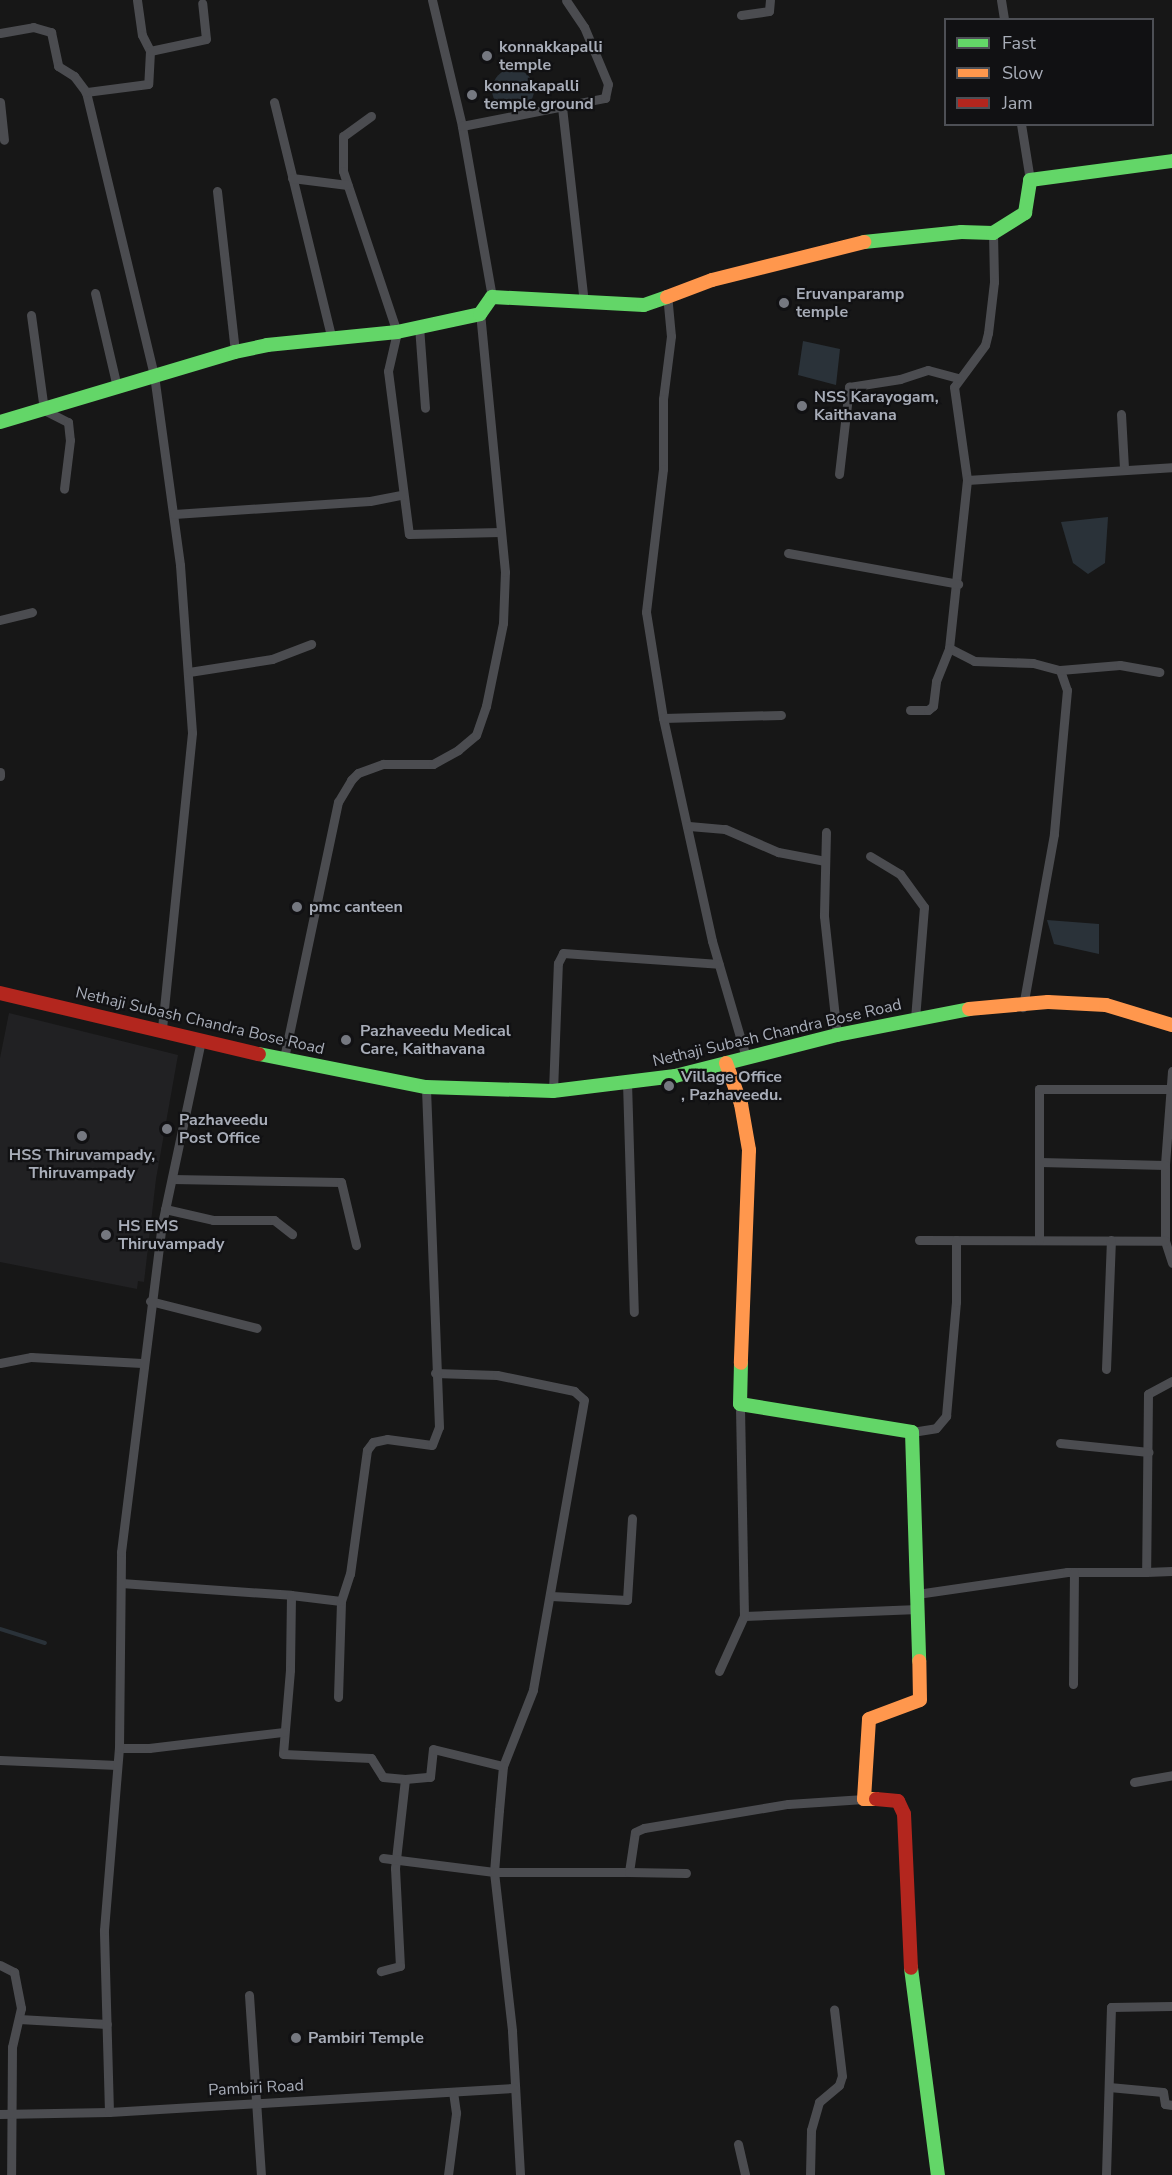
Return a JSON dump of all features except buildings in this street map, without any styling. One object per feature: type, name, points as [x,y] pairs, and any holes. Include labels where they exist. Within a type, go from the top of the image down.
[{"type":"street","points":[[86,92],[148,84],[150,51],[137,0]]},
{"type":"street","points":[[284,1059],[338,802],[358,773],[383,764],[433,764],[458,750],[476,735],[486,706],[503,623],[501,532],[480,314],[492,297],[462,126],[432,0]]},
{"type":"street","points":[[462,126],[605,98],[609,93],[584,27],[566,0]]},
{"type":"street","points":[[741,15],[769,11],[770,0]]},
{"type":"street","points":[[1001,0],[1004,18]]},
{"type":"street","points":[[150,51],[206,39],[202,3]]},
{"type":"street","points":[[0,33],[33,27],[51,32],[58,66],[74,76],[86,92],[154,375],[174,514],[189,672],[192,733],[162,1030]]},
{"type":"street","points":[[0,102],[4,140]]},
{"type":"street","points":[[273,102],[332,340]]},
{"type":"street","points":[[562,107],[584,302]]},
{"type":"street","points":[[371,116],[343,136],[343,171],[397,332],[388,371],[402,495],[409,534],[501,532]]},
{"type":"street","points":[[492,297],[644,305],[667,294],[848,244],[961,232],[993,233],[1025,213],[1030,180],[1021,126]]},
{"type":"street","points":[[1030,180],[1172,161]]},
{"type":"street","points":[[292,178],[348,185]]},
{"type":"street","points":[[217,191],[235,352]]},
{"type":"street","points":[[910,710],[928,710],[933,706],[936,681],[949,648],[951,610],[958,584],[967,480],[954,398],[957,378],[985,345],[988,333],[994,282],[993,233]]},
{"type":"street","points":[[95,293],[117,387]]},
{"type":"street","points":[[667,294],[671,336],[663,399],[663,469],[657,542],[646,594],[663,718],[690,826],[719,964],[746,1057]]},
{"type":"street","points":[[0,422],[235,352],[267,345],[397,332],[480,314]]},
{"type":"street","points":[[30,315],[44,410]]},
{"type":"street","points":[[419,326],[426,408]]},
{"type":"street","points":[[839,474],[849,387],[900,379],[928,370],[957,378]]},
{"type":"street","points":[[44,410],[68,422],[70,440],[64,489]]},
{"type":"street","points":[[1121,414],[1124,468]]},
{"type":"street","points":[[967,480],[1124,468],[1172,467]]},
{"type":"street","points":[[174,514],[370,501],[402,495]]},
{"type":"street","points":[[788,553],[958,584]]},
{"type":"street","points":[[0,620],[32,612]]},
{"type":"street","points":[[189,672],[272,659],[311,644]]},
{"type":"street","points":[[949,648],[974,661],[1034,663],[1060,670],[1120,665],[1160,672]]},
{"type":"street","points":[[1023,1007],[1054,834],[1067,690],[1060,670]]},
{"type":"street","points":[[663,718],[781,715]]},
{"type":"street","points":[[690,826],[724,829],[778,852],[825,861]]},
{"type":"street","points":[[826,832],[824,916],[837,1035]]},
{"type":"street","points":[[870,856],[900,874],[924,907],[915,1018]]},
{"type":"street","points":[[553,1091],[558,963],[563,953],[719,964]]},
{"type":"street","name":"Nethaji Subash Chandra Bose Road","points":[[0,993],[201,1041],[426,1087],[553,1091],[675,1076],[837,1035],[980,1007],[1023,1007],[1048,1002],[1106,1005],[1172,1025]]},
{"type":"street","points":[[109,2112],[104,1930],[119,1748],[121,1583],[150,1301],[165,1209],[201,1041]]},
{"type":"street","points":[[719,1671],[744,1616],[740,1404],[749,1150],[741,1104],[726,1063]]},
{"type":"street","points":[[1172,1071],[1165,1165],[1165,1241],[1172,1263]]},
{"type":"street","points":[[627,1082],[634,1312]]},
{"type":"street","points":[[338,1697],[341,1601],[350,1574],[367,1449],[373,1442],[387,1439],[432,1445],[439,1427],[435,1373],[426,1087]]},
{"type":"street","points":[[1039,1240],[1039,1089],[1170,1089]]},
{"type":"street","points":[[1040,1162],[1165,1165]]},
{"type":"street","points":[[172,1179],[341,1182],[356,1245]]},
{"type":"street","points":[[165,1209],[213,1220],[274,1220],[292,1234]]},
{"type":"street","points":[[919,1240],[1165,1241]]},
{"type":"street","points":[[740,1404],[912,1432],[936,1428],[946,1416],[956,1302],[956,1240]]},
{"type":"street","points":[[1106,1369],[1111,1240]]},
{"type":"street","points":[[150,1301],[258,1328]]},
{"type":"street","points":[[0,1363],[31,1357],[142,1363]]},
{"type":"street","points":[[435,1373],[497,1375],[574,1391],[584,1400],[533,1690],[503,1766],[494,1872],[512,2031],[513,2088],[520,2175]]},
{"type":"street","points":[[1146,1572],[1148,1394],[1172,1381]]},
{"type":"street","points":[[864,1799],[869,1719],[920,1700],[916,1449],[912,1432]]},
{"type":"street","points":[[1060,1443],[1149,1452]]},
{"type":"street","points":[[551,1596],[627,1600],[632,1518]]},
{"type":"street","points":[[917,1594],[1074,1572],[1172,1571]]},
{"type":"street","points":[[1072,1684],[1074,1572]]},
{"type":"street","points":[[121,1583],[291,1595],[341,1601]]},
{"type":"street","points":[[291,1595],[290,1670],[283,1754],[371,1758],[383,1777],[405,1779],[430,1778],[433,1749],[503,1766]]},
{"type":"street","points":[[744,1616],[918,1609]]},
{"type":"street","points":[[119,1748],[149,1748],[284,1732]]},
{"type":"street","points":[[0,1760],[117,1765]]},
{"type":"street","points":[[1134,1782],[1172,1775]]},
{"type":"street","points":[[381,1971],[400,1966],[395,1859],[405,1779]]},
{"type":"street","points":[[629,1872],[635,1832],[644,1828],[789,1804],[891,1798],[898,1801],[904,1814],[907,1943],[926,2060],[938,2175]]},
{"type":"street","points":[[383,1858],[494,1872],[686,1873]]},
{"type":"street","points":[[0,1965],[14,1972],[21,2008],[12,2047],[11,2175]]},
{"type":"street","points":[[249,1995],[261,2175]]},
{"type":"street","points":[[1106,2175],[1111,2007],[1172,2006]]},
{"type":"street","points":[[810,2175],[811,2130],[819,2102],[839,2085],[842,2076],[834,2009]]},
{"type":"street","points":[[19,2019],[107,2024]]},
{"type":"street","points":[[1109,2087],[1163,2092],[1165,2104],[1172,2105]]},
{"type":"street","name":"Pambiri Road","points":[[0,2114],[109,2112],[513,2088]]},
{"type":"street","points":[[447,2175],[456,2113],[453,2092]]},
{"type":"street","points":[[738,2144],[745,2175]]},
{"type":"shaded area","points":[[513,69],[528,75],[534,90],[528,105],[513,111],[498,105],[492,90],[498,75]]},
{"type":"shaded area","points":[[803,341],[840,349],[836,385],[798,375]]},
{"type":"shaded area","points":[[1108,517],[1105,563],[1088,574],[1073,563],[1061,522]]},
{"type":"shaded area","points":[[1047,920],[1099,924],[1099,954],[1054,944]]},
{"type":"shaded area","name":"HSS Thiruvampady, Thiruvampady","points":[[9,1013],[178,1055],[156,1179],[144,1282],[138,1281],[137,1289],[0,1262],[0,1058]]},
{"type":"waterway","points":[[0,1629],[45,1643]]},
{"type":"traffic: fast","points":[[864,242],[961,232],[993,233],[1025,213],[1030,180],[1172,161]]},
{"type":"traffic: fast","points":[[0,422],[235,352],[267,345],[397,332],[480,314],[492,297],[644,305],[667,297]]},
{"type":"traffic: fast","points":[[259,1054],[426,1087],[553,1091],[675,1076],[837,1035],[969,1009]]},
{"type":"traffic: fast","points":[[741,1363],[740,1404],[912,1432],[919,1661]]},
{"type":"traffic: fast","points":[[911,1968],[938,2175]]},
{"type":"traffic: slow","points":[[667,297],[712,280],[864,242]]},
{"type":"traffic: slow","points":[[969,1009],[1048,1002],[1106,1005],[1172,1025]]},
{"type":"traffic: slow","points":[[726,1063],[741,1104],[749,1150],[741,1363]]},
{"type":"traffic: slow","points":[[876,1799],[864,1799],[869,1719],[920,1700],[919,1661]]},
{"type":"traffic: jam","points":[[0,993],[259,1054]]},
{"type":"traffic: jam","points":[[876,1799],[898,1801],[904,1814],[911,1968]]},
{"type":"place","name":"konnakkapalli temple","points":[[487,56]]},
{"type":"place","name":"konnakapalli temple ground","points":[[472,95]]},
{"type":"place","name":"Eruvanparamp temple","points":[[784,303]]},
{"type":"place","name":"NSS Karayogam, Kaithavana","points":[[802,406]]},
{"type":"place","name":"pmc canteen","points":[[297,907]]},
{"type":"place","name":"Pazhaveedu Medical Care, Kaithavana","points":[[346,1040]]},
{"type":"place","name":"Village Office , Pazhaveedu.","points":[[669,1086]]},
{"type":"place","name":"Pazhaveedu Post Office","points":[[167,1129]]},
{"type":"place","name":"HSS Thiruvampady, Thiruvampady","points":[[82,1136]]},
{"type":"place","name":"HS EMS Thiruvampady","points":[[106,1235]]},
{"type":"place","name":"Pambiri Temple","points":[[296,2038]]}]
